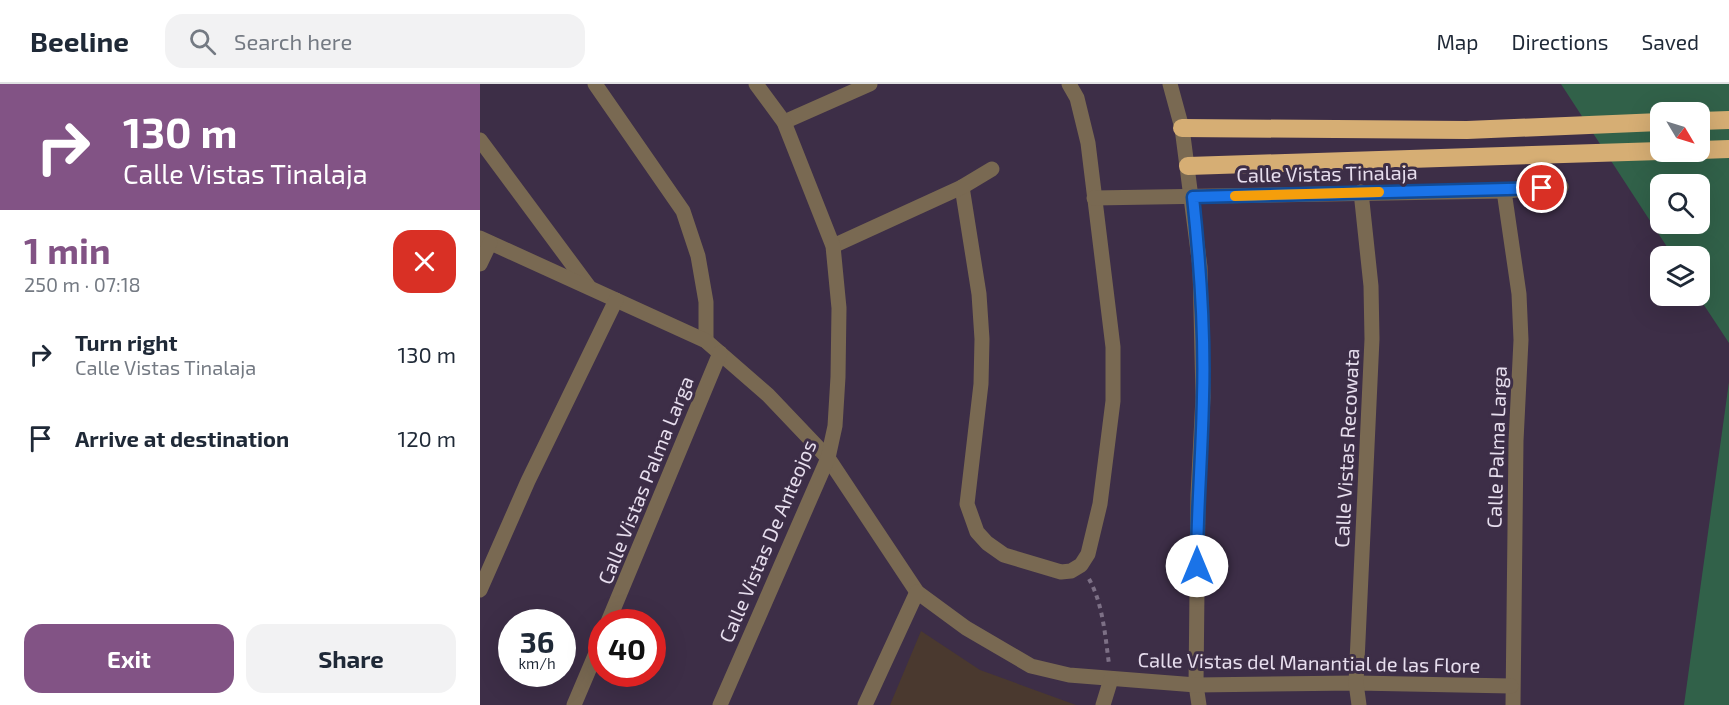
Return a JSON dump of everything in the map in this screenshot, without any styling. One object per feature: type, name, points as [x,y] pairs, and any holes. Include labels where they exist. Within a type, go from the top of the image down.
[{"type":"highway","points":[[1710,121],[1729,120]]},
{"type":"highway","points":[[1182,128],[1467,130],[1650,122]]},
{"type":"highway","points":[[1710,150],[1729,149]]},
{"type":"highway","points":[[1188,166],[1650,151]]},
{"type":"street","points":[[595,84],[683,212],[700,267],[706,302],[706,341]]},
{"type":"street","name":"Calle Vistas De Anteojos","points":[[720,705],[828,458],[835,426],[839,308],[833,246],[813,190],[784,122],[756,84]]},
{"type":"street","points":[[784,122],[870,84]]},
{"type":"street","points":[[962,187],[979,294],[982,339],[981,384],[967,504],[972,521],[987,543],[1004,555],[1061,572],[1071,571],[1081,565],[1088,554],[1100,504],[1113,401],[1113,347],[1088,143],[1077,98],[1069,84]]},
{"type":"street","points":[[1170,84],[1182,128],[1193,197],[1200,267],[1203,397],[1198,495],[1196,685],[1199,705]]},
{"type":"street","points":[[480,140],[589,288]]},
{"type":"street","points":[[833,246],[962,187],[992,169]]},
{"type":"street","name":"Calle Vistas Tinalaja","points":[[1094,198],[1561,187]]},
{"type":"street","name":"Calle Palma Larga","points":[[1504,190],[1519,294],[1521,340],[1511,686],[1513,705]]},
{"type":"street","name":"Calle Vistas Recowata","points":[[1359,705],[1356,683],[1372,339],[1371,286],[1361,192]]},
{"type":"street","points":[[480,264],[485,241]]},
{"type":"street","name":"Calle Vistas del Manantial de las Flore","points":[[485,241],[706,341],[768,395],[828,458],[916,592],[974,634],[1031,666],[1069,675],[1196,685],[1356,683],[1511,686]]},
{"type":"street","points":[[480,590],[528,481],[616,300]]},
{"type":"street","name":"Calle Vistas Palma Larga","points":[[613,609],[720,353]]},
{"type":"street","points":[[865,705],[916,592]]},
{"type":"street","points":[[574,705],[588,672]]},
{"type":"street","points":[[1103,705],[1111,679]]},
{"type":"path","points":[[1081,565],[1096,591],[1105,630],[1111,679]]},
{"type":"shaded area","points":[[921,631],[980,670],[1076,705],[890,705]]},
{"type":"green space","points":[[1561,84],[1729,84],[1729,343],[1705,306],[1710,306],[1710,246],[1666,246],[1659,234],[1710,234],[1710,174],[1650,174],[1650,221]]},
{"type":"green space","points":[[1729,382],[1729,705],[1684,705]]},
{"type":"slow traffic","points":[[1235,196],[1379,192]]},
{"type":"route","points":[[1197,566],[1203,397],[1200,267],[1193,197],[1542,188]]}]
